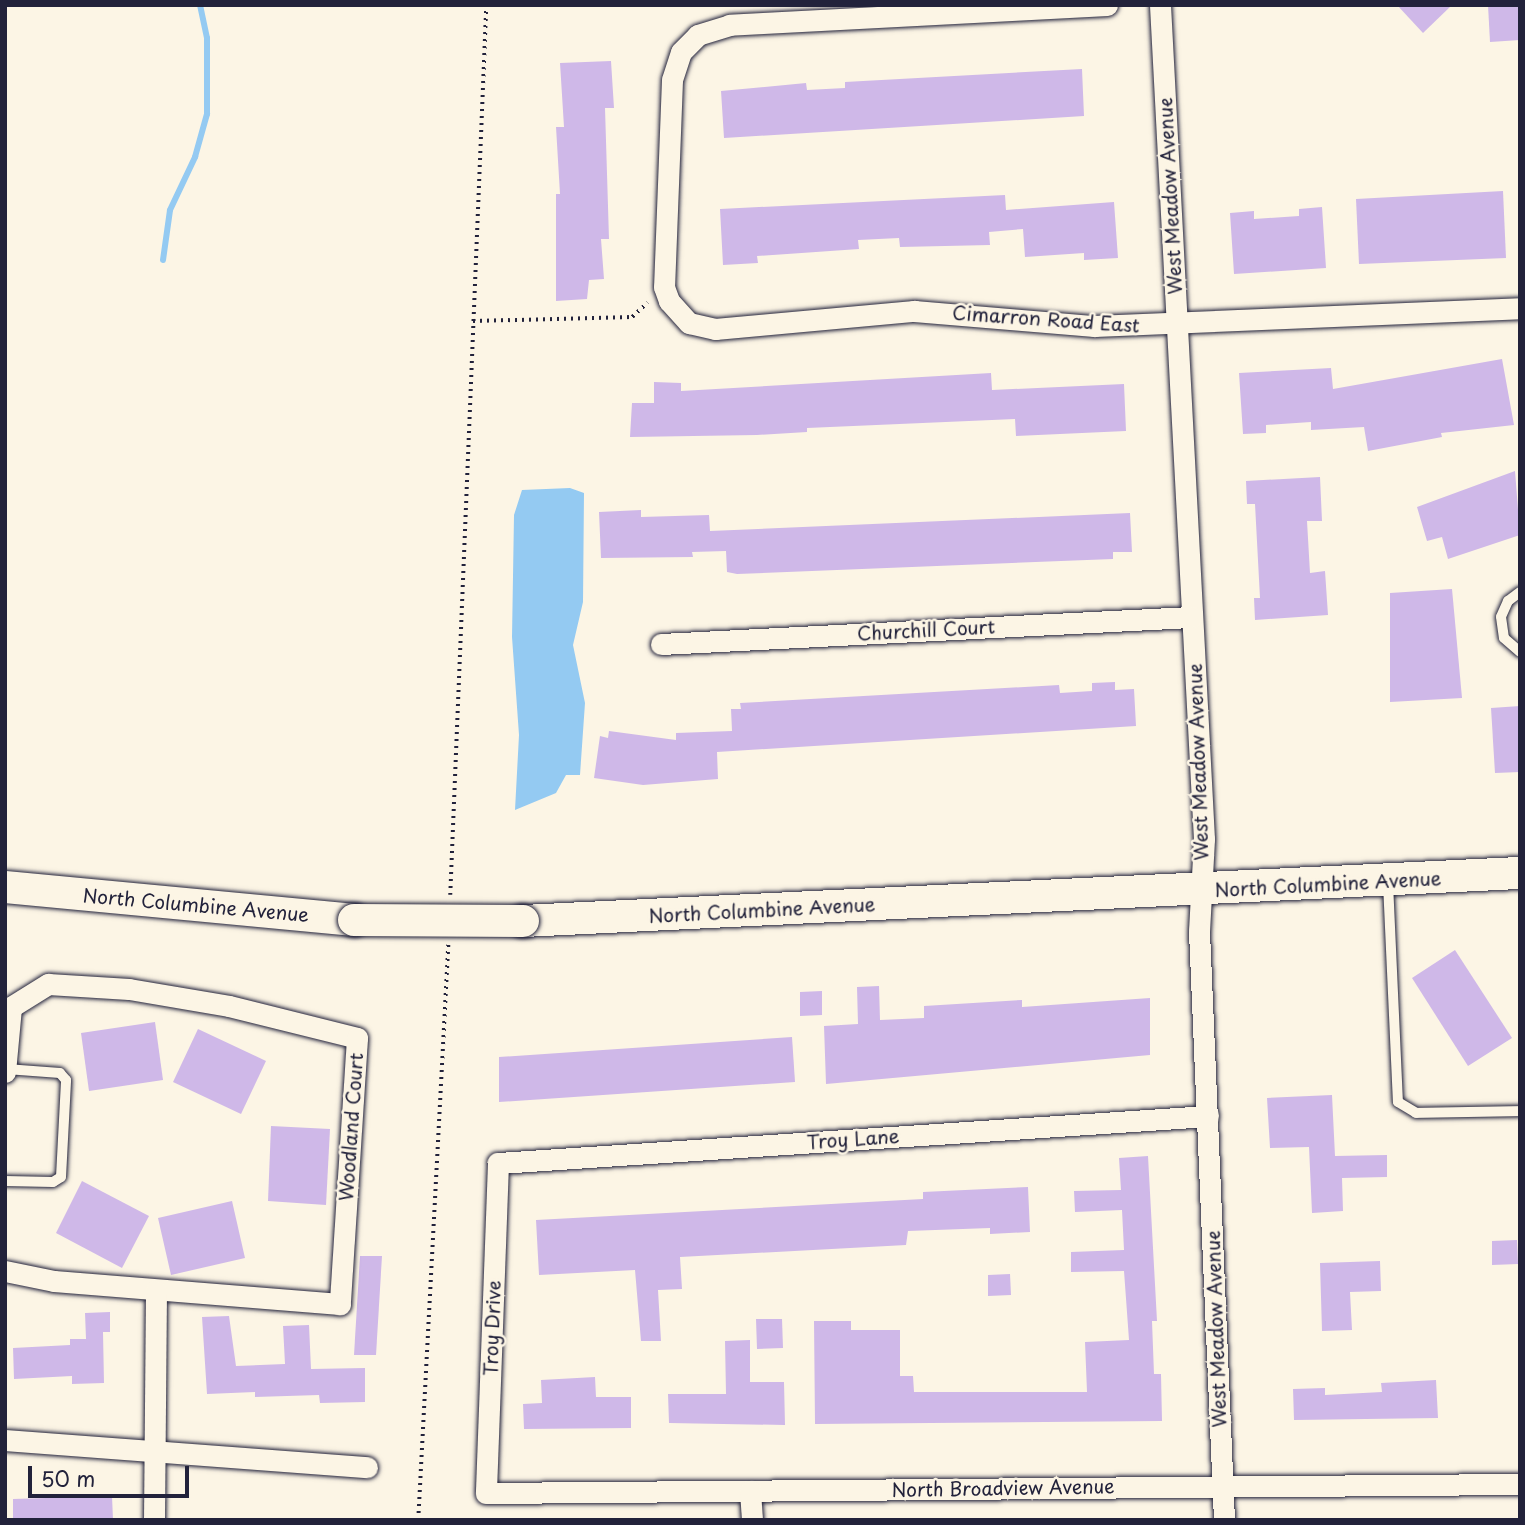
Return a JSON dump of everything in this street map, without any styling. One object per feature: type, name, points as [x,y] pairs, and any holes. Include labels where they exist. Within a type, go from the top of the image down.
[{"type":"main road","name":"North Columbine Avenue","points":[[5,887],[354,920],[523,921],[1202,891],[1520,873]]},
{"type":"street","points":[[664,286],[672,79],[681,52],[698,35],[730,26],[1107,5]]},
{"type":"street","name":"West Meadow Avenue","points":[[1160,5],[1204,839],[1199,931],[1224,1520]]},
{"type":"street","name":"Cimarron Road East","points":[[664,286],[678,314],[689,323],[715,329],[914,311],[1094,326],[1176,326],[1520,307]]},
{"type":"street","name":"Churchill Court","points":[[662,644],[1191,617]]},
{"type":"street","name":"Woodland Court","points":[[5,1071],[11,1007],[48,984],[129,989],[229,1006],[357,1038],[340,1304],[54,1282],[5,1270]]},
{"type":"street","name":"Troy Lane","points":[[498,1163],[1208,1116]]},
{"type":"street","name":"Troy Drive","points":[[486,1493],[498,1163]]},
{"type":"street","points":[[154,1520],[156,1290]]},
{"type":"street","points":[[5,1440],[367,1467]]},
{"type":"street","name":"North Broadview Avenue","points":[[486,1493],[1520,1484]]},
{"type":"street","points":[[750,1491],[752,1520]]},
{"type":"lane","points":[[1520,592],[1508,601],[1501,617],[1504,638],[1520,652]]},
{"type":"lane","points":[[1387,881],[1398,1102],[1416,1113],[1520,1111]]},
{"type":"lane","points":[[5,1071],[60,1073],[66,1080],[61,1177],[53,1182],[5,1181]]},
{"type":"path","points":[[450,909],[486,5]]},
{"type":"path","points":[[473,321],[632,317],[664,286]]},
{"type":"path","points":[[418,1520],[448,936]]},
{"type":"water","points":[[570,488],[584,493],[583,602],[573,645],[585,703],[580,775],[566,775],[556,793],[515,810],[519,735],[512,637],[514,515],[522,490]]},
{"type":"building","points":[[1397,5],[1452,5],[1423,33]]},
{"type":"building","points":[[1488,5],[1520,5],[1520,40],[1490,42]]},
{"type":"building","points":[[611,61],[614,108],[605,108],[609,239],[601,239],[604,279],[589,280],[587,299],[556,301],[556,194],[560,194],[556,127],[564,127],[560,63]]},
{"type":"building","points":[[1082,69],[1084,116],[724,138],[721,91],[806,83],[807,90],[845,88],[845,82]]},
{"type":"building","points":[[1503,191],[1506,258],[1359,264],[1356,199]]},
{"type":"building","points":[[1005,195],[1006,210],[1114,202],[1118,258],[1084,260],[1084,253],[1025,257],[1023,229],[989,232],[990,245],[900,247],[899,238],[858,240],[859,249],[757,256],[758,263],[723,265],[720,209]]},
{"type":"building","points":[[1322,207],[1326,268],[1234,274],[1230,213],[1254,211],[1254,219],[1299,216],[1299,209]]},
{"type":"building","points":[[1502,359],[1514,425],[1441,433],[1442,437],[1368,451],[1364,427],[1311,430],[1311,422],[1266,425],[1266,433],[1243,434],[1239,373],[1331,368],[1333,389]]},
{"type":"building","points":[[991,373],[992,390],[1124,384],[1126,431],[1016,436],[1015,419],[807,428],[807,432],[757,435],[630,437],[632,403],[654,403],[654,382],[681,383],[681,391]]},
{"type":"building","points":[[1515,471],[1520,535],[1448,559],[1442,537],[1427,541],[1417,507]]},
{"type":"building","points":[[1320,477],[1322,521],[1307,521],[1310,573],[1325,571],[1328,615],[1255,620],[1254,598],[1260,598],[1255,504],[1247,504],[1246,481]]},
{"type":"building","points":[[641,510],[641,517],[709,515],[710,531],[1130,513],[1132,552],[1113,552],[1113,559],[737,574],[727,572],[726,551],[692,552],[693,557],[601,558],[599,512]]},
{"type":"building","points":[[1452,589],[1462,698],[1390,702],[1390,593]]},
{"type":"building","points":[[1115,682],[1115,690],[1134,689],[1136,726],[717,752],[718,779],[643,785],[594,778],[600,736],[608,738],[609,731],[676,740],[676,733],[732,731],[731,709],[741,709],[740,703],[1059,685],[1060,693],[1092,691],[1092,683]]},
{"type":"building","points":[[1520,706],[1520,772],[1495,773],[1491,708]]},
{"type":"building","points":[[1455,950],[1512,1038],[1468,1066],[1412,978]]},
{"type":"building","points":[[879,986],[880,1020],[924,1018],[924,1006],[1022,1000],[1022,1007],[1150,998],[1150,1055],[826,1084],[824,1026],[858,1024],[857,987]]},
{"type":"building","points":[[822,991],[822,1015],[800,1016],[800,992]]},
{"type":"building","points":[[155,1022],[163,1080],[89,1091],[81,1033]]},
{"type":"building","points":[[198,1029],[266,1061],[241,1114],[173,1082]]},
{"type":"building","points":[[792,1037],[795,1082],[499,1102],[499,1057]]},
{"type":"building","points":[[1332,1095],[1335,1156],[1387,1155],[1387,1177],[1342,1178],[1343,1211],[1312,1213],[1309,1147],[1270,1148],[1267,1098]]},
{"type":"building","points":[[271,1126],[330,1129],[326,1205],[268,1201]]},
{"type":"building","points":[[1148,1156],[1157,1321],[1152,1321],[1154,1374],[1161,1374],[1162,1421],[815,1424],[814,1321],[851,1321],[851,1330],[900,1330],[900,1376],[913,1376],[914,1392],[1087,1392],[1085,1342],[1129,1340],[1124,1271],[1071,1272],[1071,1252],[1124,1250],[1122,1210],[1075,1212],[1074,1191],[1121,1190],[1119,1158]]},
{"type":"building","points":[[82,1181],[149,1216],[122,1268],[56,1233]]},
{"type":"building","points":[[1028,1187],[1030,1232],[990,1234],[990,1228],[908,1231],[906,1245],[680,1257],[682,1289],[658,1290],[661,1341],[641,1341],[635,1270],[539,1275],[536,1220],[923,1199],[923,1192]]},
{"type":"building","points":[[232,1201],[245,1258],[171,1275],[158,1218]]},
{"type":"building","points":[[1517,1240],[1518,1264],[1492,1265],[1492,1241]]},
{"type":"building","points":[[360,1256],[382,1256],[376,1355],[354,1355]]},
{"type":"building","points":[[1380,1261],[1381,1291],[1350,1292],[1352,1330],[1322,1331],[1320,1263]]},
{"type":"building","points":[[1010,1274],[1011,1295],[988,1296],[988,1275]]},
{"type":"building","points":[[110,1312],[110,1332],[103,1332],[104,1383],[72,1384],[72,1376],[14,1379],[13,1348],[70,1345],[70,1339],[86,1339],[85,1313]]},
{"type":"building","points":[[229,1316],[236,1366],[285,1364],[283,1326],[309,1325],[311,1369],[365,1368],[365,1402],[320,1403],[319,1395],[255,1397],[255,1392],[207,1394],[202,1317]]},
{"type":"building","points":[[756,1319],[782,1319],[783,1348],[757,1349]]},
{"type":"building","points":[[750,1340],[750,1382],[784,1382],[785,1425],[669,1423],[668,1394],[726,1394],[725,1341]]},
{"type":"building","points":[[595,1377],[596,1397],[631,1397],[631,1428],[524,1429],[523,1404],[542,1403],[541,1380]]},
{"type":"building","points":[[1436,1380],[1438,1418],[1294,1420],[1293,1389],[1325,1388],[1325,1395],[1382,1392],[1381,1383]]},
{"type":"building","points":[[112,1496],[113,1520],[13,1520],[13,1499]]},
{"type":"waterway","points":[[163,260],[170,210],[195,157],[207,114],[207,38],[200,5]]}]
